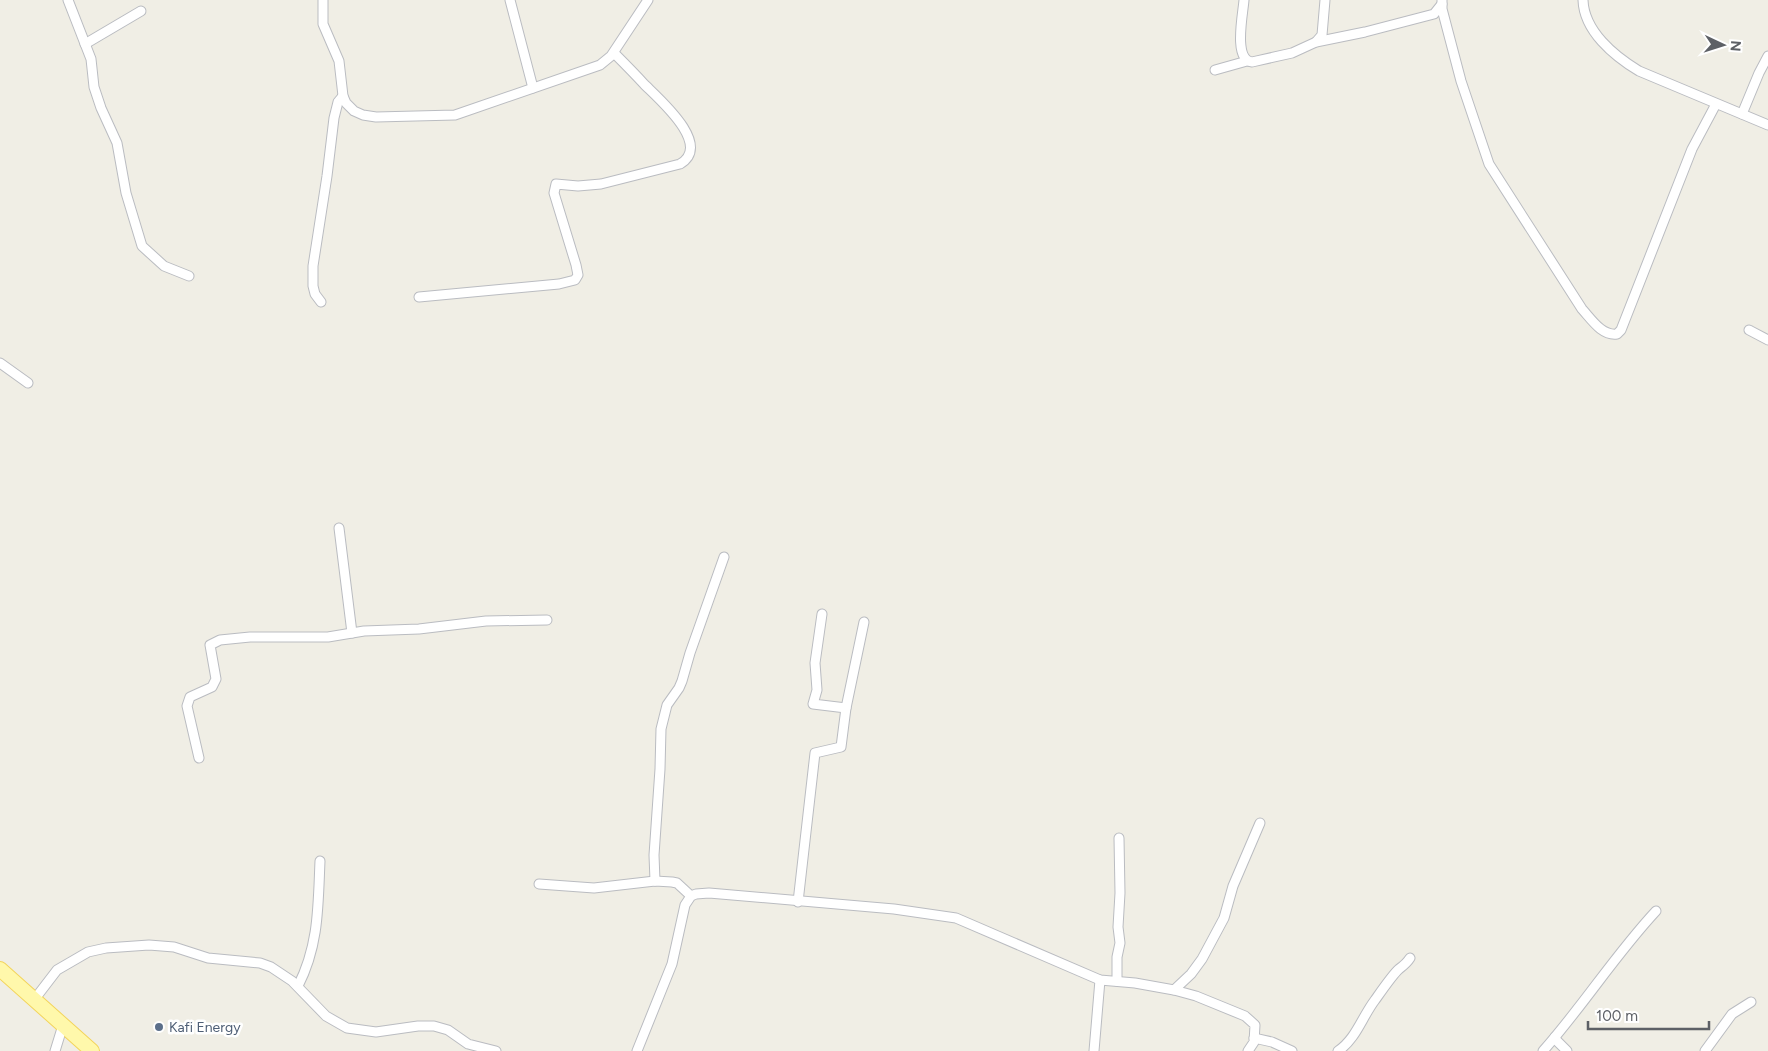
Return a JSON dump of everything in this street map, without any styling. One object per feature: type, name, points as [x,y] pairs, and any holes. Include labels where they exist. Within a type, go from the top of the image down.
[{"type":"main road","points":[[0,969],[92,1051]]},
{"type":"street","points":[[68,0],[91,59],[94,88],[117,143],[126,193],[142,246],[164,266],[189,276]]},
{"type":"street","points":[[323,0],[323,24],[339,61],[343,96],[346,103],[363,116],[376,117],[455,115],[600,65],[606,62],[614,52],[648,0]]},
{"type":"street","points":[[510,0],[533,88]]},
{"type":"street","points":[[638,0],[642,10]]},
{"type":"street","points":[[1244,0],[1241,49],[1247,61]]},
{"type":"street","points":[[1316,42],[1322,35],[1325,0]]},
{"type":"street","points":[[1583,0],[1584,12],[1588,21],[1609,47],[1627,64],[1639,71],[1768,125]]},
{"type":"street","points":[[1215,70],[1247,61],[1271,59],[1292,53],[1316,42],[1365,32],[1434,14],[1442,2]]},
{"type":"street","points":[[1442,2],[1461,81],[1489,164],[1582,309],[1598,327],[1609,334],[1617,334],[1624,323],[1692,149],[1716,104]]},
{"type":"street","points":[[85,44],[141,11]]},
{"type":"street","points":[[419,297],[559,284],[576,280],[578,275],[576,265],[554,193],[556,184],[578,186],[601,184],[680,164],[687,160],[691,152],[689,139],[671,110],[614,52]]},
{"type":"street","points":[[1742,114],[1768,56]]},
{"type":"street","points":[[321,302],[315,294],[313,286],[314,266],[334,118],[338,102],[343,96]]},
{"type":"street","points":[[1749,330],[1768,340]]},
{"type":"street","points":[[0,363],[28,383]]},
{"type":"street","points":[[339,528],[352,633]]},
{"type":"street","points":[[655,881],[654,855],[661,729],[667,705],[682,681],[724,557]]},
{"type":"street","points":[[822,614],[815,663],[817,690],[813,704],[846,708]]},
{"type":"street","points":[[199,758],[187,706],[190,697],[212,687],[216,679],[210,646],[220,640],[250,637],[328,637],[352,633],[419,629],[486,621],[547,620]]},
{"type":"street","points":[[798,902],[815,754],[841,747],[850,682],[864,622]]},
{"type":"street","points":[[1174,990],[1191,974],[1202,959],[1224,918],[1233,886],[1260,823]]},
{"type":"street","points":[[1117,981],[1117,957],[1120,943],[1118,927],[1120,893],[1119,838]]},
{"type":"street","points":[[298,986],[310,956],[316,934],[320,861]]},
{"type":"street","points":[[539,884],[594,888],[655,881],[676,883],[691,896]]},
{"type":"street","points":[[637,1051],[672,964],[685,905],[691,896],[709,893],[894,909],[956,918],[1100,980],[1174,990],[1196,996],[1245,1016],[1255,1025],[1254,1038],[1248,1051]]},
{"type":"street","points":[[1543,1051],[1588,996],[1632,937],[1656,911]]},
{"type":"street","points":[[34,1000],[57,970],[88,952],[106,948],[149,945],[174,947],[208,958],[260,963],[271,966],[298,986],[326,1016],[347,1028],[376,1032],[418,1026],[434,1026],[448,1030],[468,1044],[496,1051]]},
{"type":"street","points":[[1338,1051],[1360,1026],[1363,1017],[1374,1000],[1410,958]]},
{"type":"street","points":[[1094,1051],[1100,980]]},
{"type":"street","points":[[1705,1051],[1732,1014],[1751,1002]]},
{"type":"street","points":[[55,1051],[63,1025]]},
{"type":"street","points":[[1555,1037],[1566,1051]]},
{"type":"street","points":[[1254,1038],[1272,1042],[1292,1051]]},
{"type":"place","name":"Kafi Energy","points":[[159,1027]]}]
